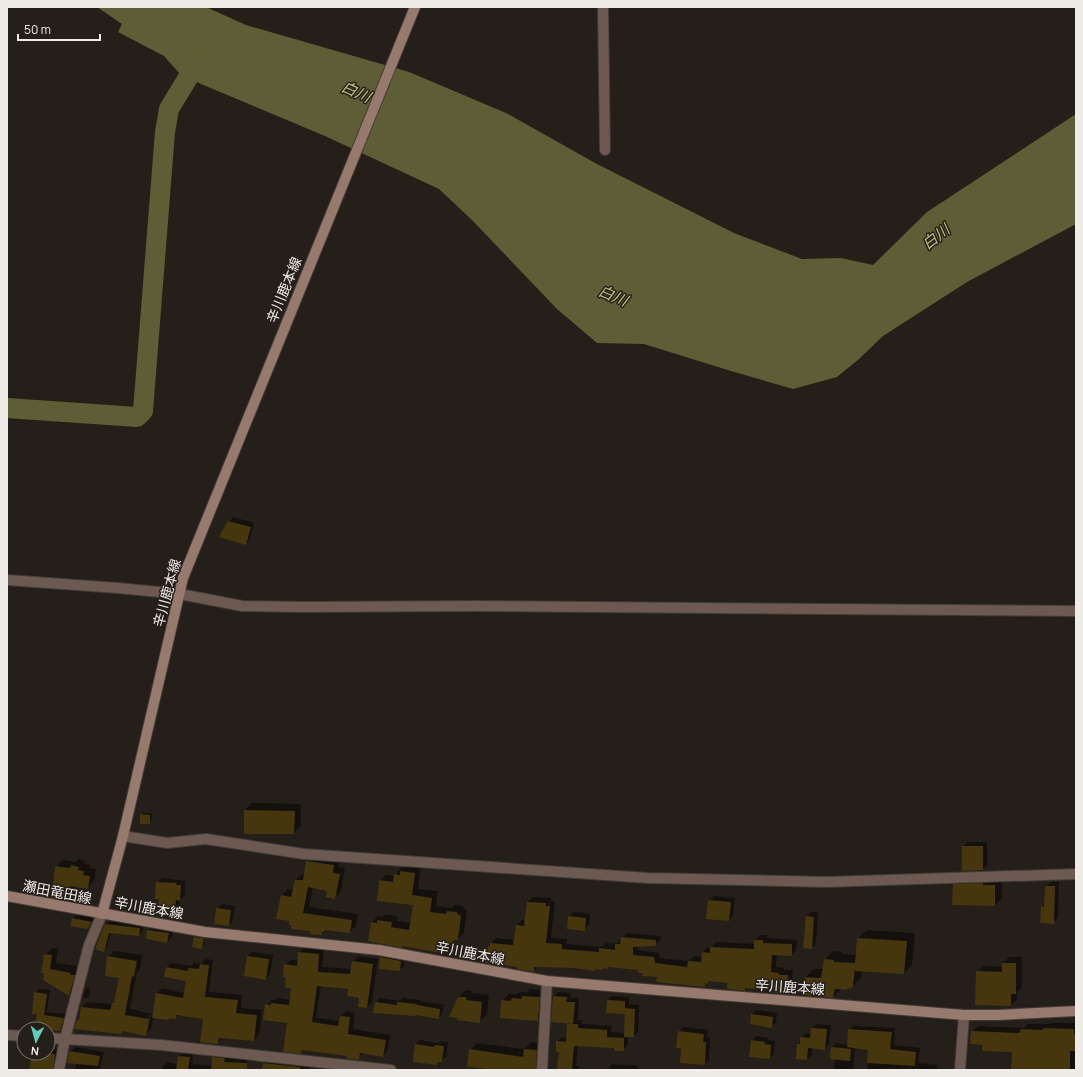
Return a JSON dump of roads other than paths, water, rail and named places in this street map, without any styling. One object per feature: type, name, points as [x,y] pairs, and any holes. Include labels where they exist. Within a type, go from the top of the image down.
[{"type":"main road","name":"辛川鹿本線","points":[[415,7],[183,578],[123,836],[102,914],[205,932],[379,950],[547,981],[964,1015],[999,1015],[1076,1011]]},
{"type":"main road","name":"瀬田竜田線","points":[[7,896],[102,914]]},
{"type":"street","points":[[603,7],[605,150]]},
{"type":"street","points":[[7,580],[180,594],[242,606],[476,606],[1076,611]]},
{"type":"street","points":[[123,836],[167,842],[206,839],[304,854],[648,878],[826,882],[1076,874]]},
{"type":"street","points":[[59,1070],[65,1039],[89,945],[102,914]]},
{"type":"street","points":[[542,1070],[547,981]]},
{"type":"street","points":[[960,1070],[964,1015]]},
{"type":"street","points":[[56,1038],[161,1046],[391,1070]]},
{"type":"water","name":"白川","points":[[97,7],[206,7],[246,25],[409,72],[506,113],[597,164],[734,233],[802,259],[841,258],[873,265],[927,212],[1076,114],[1076,224],[967,282],[883,336],[859,359],[837,377],[793,389],[644,344],[597,343],[557,309],[473,221],[439,189],[325,136],[201,84],[179,73],[164,56],[118,32],[122,24]]},
{"type":"waterway","points":[[7,408],[137,417],[143,411],[165,132],[169,109],[195,66],[207,60]]}]
